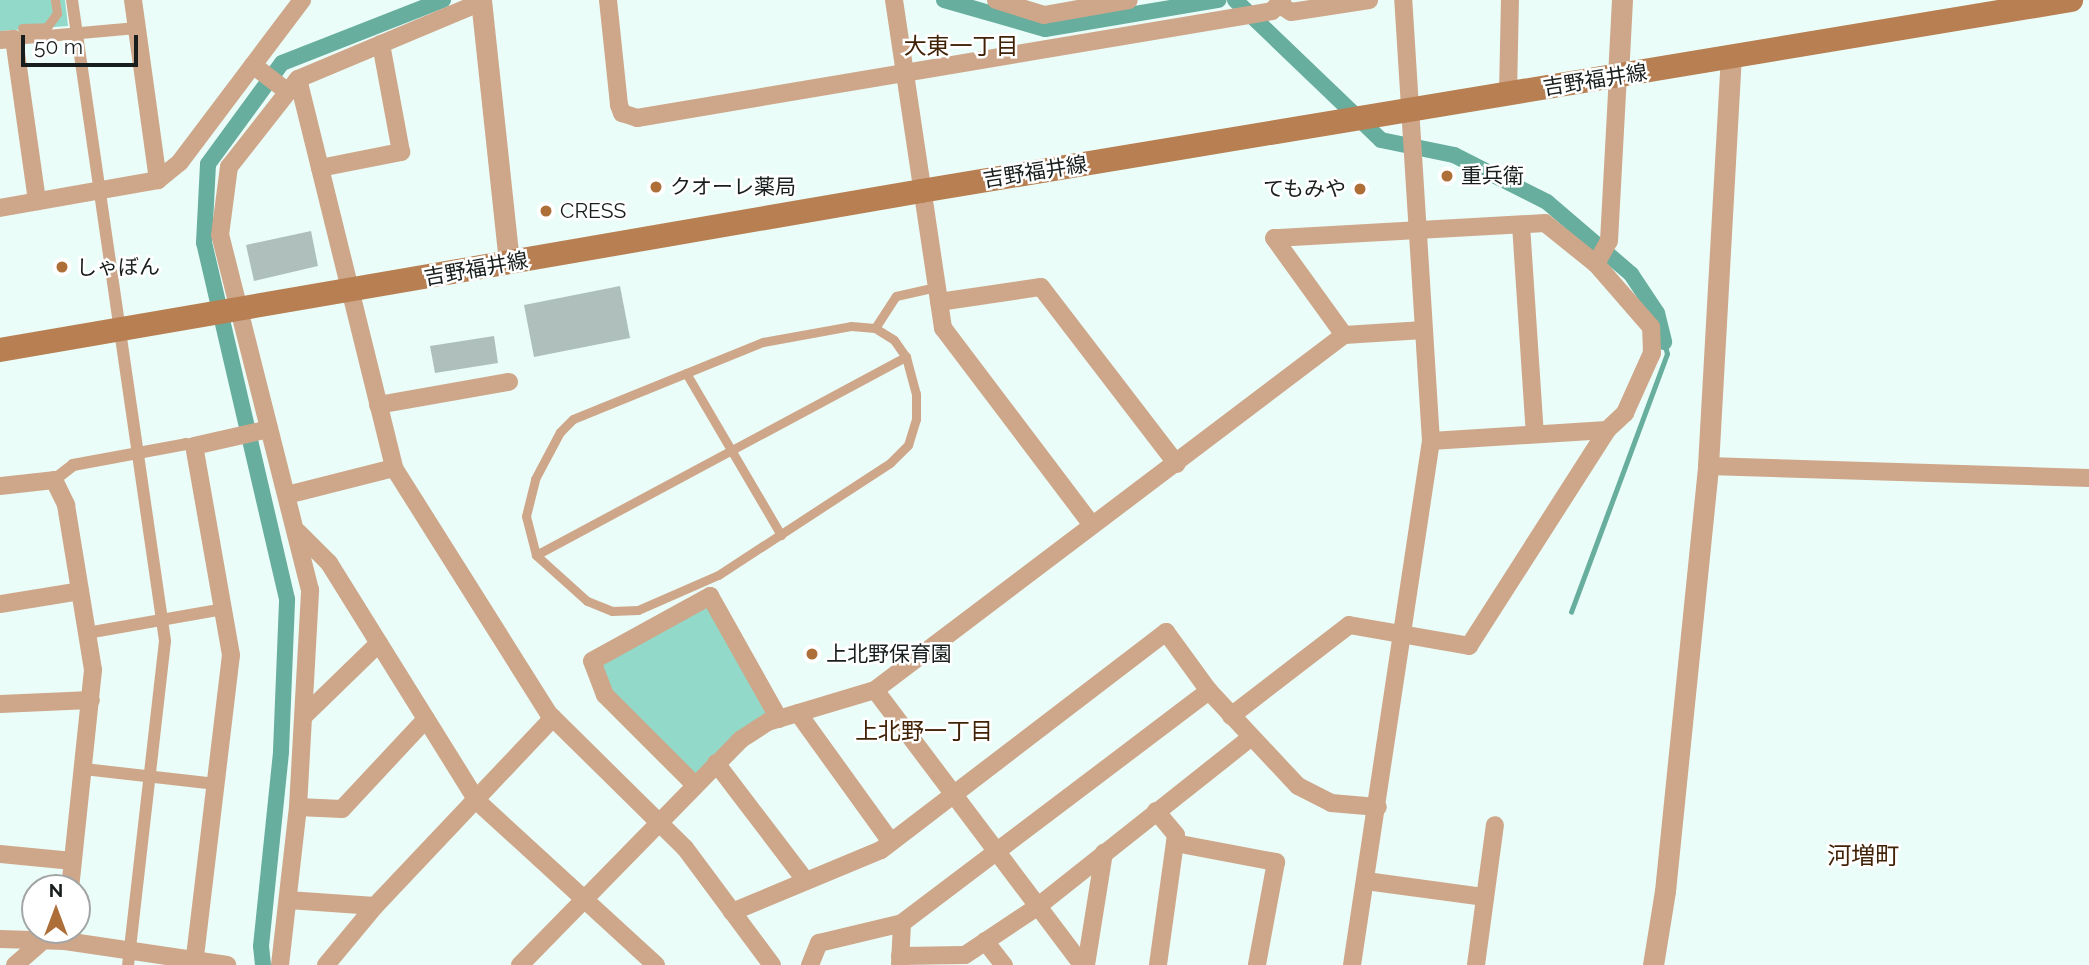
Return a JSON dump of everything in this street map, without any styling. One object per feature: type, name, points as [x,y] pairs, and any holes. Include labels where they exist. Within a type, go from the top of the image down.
[{"type":"main road","name":"吉野福井線","points":[[0,350],[921,191],[2071,0]]},
{"type":"street","points":[[72,0],[165,641],[130,957]]},
{"type":"street","points":[[133,0],[158,180]]},
{"type":"street","points":[[0,208],[158,180],[180,162],[302,0]]},
{"type":"street","points":[[608,0],[620,105],[629,117],[902,74],[1272,10],[1281,3],[1291,12],[1369,0]]},
{"type":"street","points":[[894,0],[902,74],[943,328],[1091,524]]},
{"type":"street","points":[[996,0],[1044,15],[1129,0]]},
{"type":"street","points":[[1352,965],[1378,807],[1431,441],[1404,0]]},
{"type":"street","points":[[1508,94],[1510,0]]},
{"type":"street","points":[[1596,264],[1609,241],[1622,0]]},
{"type":"street","points":[[280,965],[299,807],[310,590],[298,532],[220,235],[229,167],[293,85],[481,1],[509,263]]},
{"type":"street","points":[[37,201],[12,36],[77,34],[137,28]]},
{"type":"street","points":[[320,167],[401,152],[381,44]]},
{"type":"street","points":[[1653,965],[1666,879],[1707,466],[1731,58]]},
{"type":"street","points":[[253,65],[293,85],[320,167],[394,468],[553,718],[657,819],[772,965]]},
{"type":"street","points":[[1231,716],[1349,625],[1469,646],[1608,430],[1625,414],[1652,353],[1651,327],[1596,264],[1545,223],[1274,238],[1345,335]]},
{"type":"street","points":[[1521,225],[1535,434]]},
{"type":"street","points":[[938,294],[1041,287],[1177,464]]},
{"type":"street","points":[[520,965],[657,819],[740,740],[779,719],[875,690],[1091,524],[1177,464],[1345,335],[1424,330]]},
{"type":"street","points":[[378,405],[509,382]]},
{"type":"street","points":[[0,486],[54,480],[73,465],[194,446],[269,429]]},
{"type":"street","points":[[1431,441],[1608,430]]},
{"type":"street","points":[[194,446],[231,656],[195,961]]},
{"type":"street","points":[[1707,466],[2089,478]]},
{"type":"street","points":[[287,495],[394,468]]},
{"type":"street","points":[[54,480],[64,495],[93,670],[72,874]]},
{"type":"street","points":[[298,532],[329,563],[477,802],[656,965]]},
{"type":"street","points":[[0,604],[80,591]]},
{"type":"street","points":[[694,784],[605,695],[592,661],[710,596],[779,719]]},
{"type":"street","points":[[87,633],[223,609]]},
{"type":"street","points":[[732,912],[891,842],[1166,632],[1209,691],[1250,738],[1298,786],[1331,803],[1378,807]]},
{"type":"street","points":[[305,715],[379,643]]},
{"type":"street","points":[[875,690],[1037,907],[1084,965]]},
{"type":"street","points":[[810,965],[819,943],[902,923],[1209,691]]},
{"type":"street","points":[[0,704],[91,700]]},
{"type":"street","points":[[798,713],[891,842]]},
{"type":"street","points":[[326,965],[375,906],[477,802],[553,718]]},
{"type":"street","points":[[299,807],[342,809],[426,719]]},
{"type":"street","points":[[902,923],[900,960],[965,955],[1037,907],[1250,738]]},
{"type":"street","points":[[716,763],[806,881]]},
{"type":"street","points":[[83,769],[216,784]]},
{"type":"street","points":[[1156,811],[1176,835],[1158,965]]},
{"type":"street","points":[[1476,965],[1495,825]]},
{"type":"street","points":[[1175,843],[1276,862],[1256,965]]},
{"type":"street","points":[[1084,965],[1104,852]]},
{"type":"street","points":[[0,853],[73,861]]},
{"type":"street","points":[[1366,881],[1485,897]]},
{"type":"street","points":[[289,900],[375,906]]},
{"type":"street","points":[[0,939],[21,939]]},
{"type":"street","points":[[985,942],[1004,965]]},
{"type":"street","points":[[15,965],[39,944]]},
{"type":"street","points":[[91,944],[130,957],[227,965]]},
{"type":"lane","points":[[12,36],[47,27],[57,13],[55,0]]},
{"type":"lane","points":[[875,328],[896,296],[938,294]]},
{"type":"lane","points":[[851,326],[875,328],[894,340],[906,357],[916,394],[916,419],[908,445],[890,463],[718,575],[638,610],[612,611],[587,601],[536,555],[526,516],[535,479],[560,432],[573,419],[763,342],[851,326]]},
{"type":"lane","points":[[536,555],[906,357]]},
{"type":"lane","points":[[686,373],[781,535]]},
{"type":"green space","points":[[0,0],[65,0],[68,26],[0,31]]},
{"type":"green space","points":[[713,601],[779,719],[694,784],[611,701],[592,661]]},
{"type":"building","points":[[311,231],[318,266],[254,281],[246,245]]},
{"type":"building","points":[[620,286],[630,338],[534,357],[524,305]]},
{"type":"building","points":[[494,336],[498,363],[435,373],[430,346]]},
{"type":"waterway","points":[[263,965],[261,946],[281,751],[287,599],[204,243],[208,164],[282,63],[443,0]]},
{"type":"waterway","points":[[944,0],[1045,29],[1219,0]]},
{"type":"waterway","points":[[1235,0],[1381,140],[1454,155],[1547,202],[1631,274],[1657,313],[1664,342]]},
{"type":"waterway","points":[[1571,612],[1667,354],[1664,342]]},
{"type":"place","name":"重兵衛","points":[[1447,176]]},
{"type":"place","name":"クオーレ薬局","points":[[656,187]]},
{"type":"place","name":"てもみや","points":[[1360,189]]},
{"type":"place","name":"CRESS","points":[[546,211]]},
{"type":"place","name":"しゃぼん","points":[[62,267]]},
{"type":"place","name":"上北野保育園","points":[[812,654]]},
{"type":"district","name":"大東一丁目","points":[[961,46]]},
{"type":"district","name":"上北野一丁目","points":[[924,731]]},
{"type":"district","name":"河増町","points":[[1863,856]]}]
